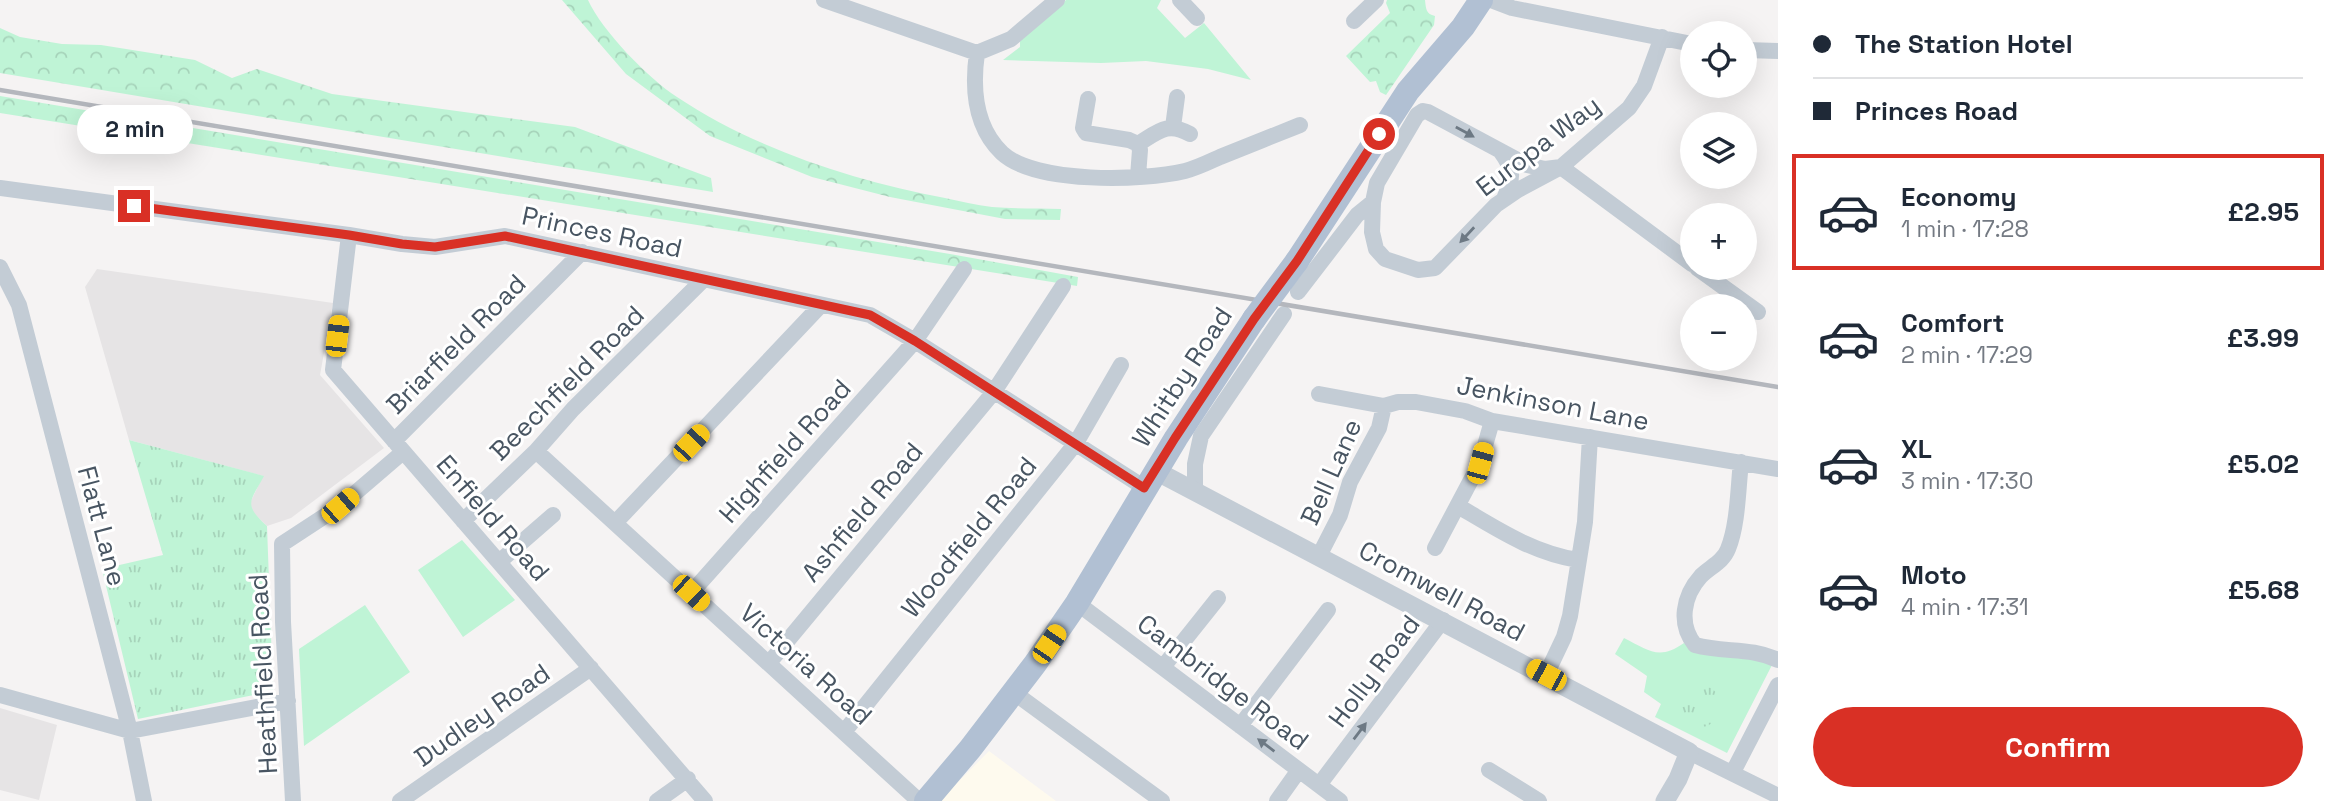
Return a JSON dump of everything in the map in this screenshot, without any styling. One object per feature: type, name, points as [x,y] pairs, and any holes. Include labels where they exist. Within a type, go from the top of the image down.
[{"type":"main road","name":"Whitby Road","points":[[926,801],[1035,664],[1077,603],[1175,438],[1254,319],[1297,261],[1408,91],[1463,27],[1481,0]]},
{"type":"street","points":[[824,0],[977,53],[1011,39],[1057,0]]},
{"type":"street","points":[[1180,0],[1197,18]]},
{"type":"street","points":[[1354,22],[1376,0]]},
{"type":"street","points":[[1491,0],[1512,8],[1680,41]]},
{"type":"street","name":"Europa Way","points":[[1373,202],[1372,232],[1376,249],[1385,258],[1418,270],[1435,268],[1504,199],[1561,167],[1638,99],[1662,37]]},
{"type":"street","points":[[1757,50],[1778,51]]},
{"type":"street","points":[[977,53],[975,95],[979,117],[987,132],[1003,153],[1020,163],[1053,174],[1103,177],[1186,171],[1300,125]]},
{"type":"street","points":[[1173,127],[1177,97]]},
{"type":"street","points":[[1088,99],[1083,128],[1086,133],[1138,144],[1138,176]]},
{"type":"street","points":[[1298,292],[1357,215],[1373,202],[1377,183],[1417,115],[1428,111],[1536,169],[1561,167],[1680,255]]},
{"type":"street","points":[[1138,144],[1162,130],[1173,127],[1190,134]]},
{"type":"street","points":[[1501,152],[1510,163],[1512,173],[1504,199]]},
{"type":"street","name":"Princes Road","points":[[0,188],[402,244],[435,247],[505,236],[870,315],[1076,443],[1150,480]]},
{"type":"street","name":"Enfield Road","points":[[349,235],[333,370],[705,801]]},
{"type":"street","name":"Briarfield Road","points":[[282,544],[340,506],[582,252]]},
{"type":"street","name":"Flatt Lane","points":[[0,267],[19,305],[130,731],[144,801]]},
{"type":"street","name":"Highfield Road","points":[[691,593],[915,341],[964,269]]},
{"type":"street","name":"Beechfield Road","points":[[463,521],[536,451],[573,409],[704,279]]},
{"type":"street","points":[[1714,280],[1758,312]]},
{"type":"street","name":"Ashfield Road","points":[[769,663],[993,393],[1063,286]]},
{"type":"street","points":[[615,523],[821,305]]},
{"type":"street","name":"Whitby Road","points":[[1195,491],[1195,464],[1201,436],[1284,314]]},
{"type":"street","name":"Woodfield Road","points":[[844,732],[1076,443],[1121,365]]},
{"type":"street","name":"Jenkinson Lane","points":[[1319,394],[1384,406],[1398,402],[1416,402],[1465,411],[1492,421],[1778,469]]},
{"type":"street","name":"Bell Lane","points":[[1319,556],[1340,515],[1350,482],[1379,428],[1384,406]]},
{"type":"street","points":[[1435,548],[1480,463],[1492,421]]},
{"type":"street","points":[[1546,675],[1564,638],[1570,616],[1585,522],[1590,438]]},
{"type":"street","name":"Victoria Road","points":[[536,451],[919,801]]},
{"type":"street","points":[[1741,462],[1732,538],[1727,552],[1692,587],[1687,601],[1685,629],[1695,645],[1711,650],[1761,652],[1778,660]]},
{"type":"street","name":"Cromwell Road","points":[[1150,480],[1195,491],[1689,752],[1778,796]]},
{"type":"street","points":[[1458,506],[1529,547],[1553,556],[1578,560]]},
{"type":"street","points":[[499,562],[553,515]]},
{"type":"street","name":"Heathfield Road","points":[[282,544],[293,801]]},
{"type":"street","points":[[1163,667],[1218,598]]},
{"type":"street","name":"Cambridge Road","points":[[1077,603],[1340,801]]},
{"type":"street","points":[[1240,726],[1328,610]]},
{"type":"street","name":"Holly Road","points":[[1319,785],[1443,620]]},
{"type":"street","name":"Dudley Road","points":[[400,801],[592,668]]},
{"type":"street","points":[[1733,772],[1778,685]]},
{"type":"street","points":[[1013,692],[1162,801]]},
{"type":"street","points":[[0,695],[130,731],[288,701]]},
{"type":"street","points":[[1665,801],[1689,752]]},
{"type":"street","points":[[1277,801],[1300,770]]},
{"type":"street","points":[[1489,770],[1539,801]]},
{"type":"street","points":[[657,801],[688,779]]},
{"type":"shaded area","points":[[97,269],[333,303],[320,375],[384,448],[291,518],[267,526],[252,512],[250,503],[263,476],[129,440],[85,287]]},
{"type":"shaded area","points":[[0,708],[57,725],[39,800],[0,790]]},
{"type":"shaded area","points":[[989,751],[1056,801],[939,801]]},
{"type":"green space","points":[[562,0],[588,0],[615,40],[640,67],[666,89],[707,116],[772,147],[806,161],[911,191],[992,207],[1061,209],[1060,220],[1005,219],[890,197],[812,177],[710,136],[626,74]]},
{"type":"green space","points":[[1066,0],[1161,0],[1157,8],[1185,38],[1204,23],[1251,80],[1208,69],[1146,61],[1101,63],[1003,60],[1020,47],[1020,41]]},
{"type":"green space","points":[[1387,0],[1425,0],[1427,11],[1435,16],[1434,25],[1386,95],[1380,92],[1376,81],[1370,82],[1346,56],[1390,13]]},
{"type":"green space","points":[[0,28],[20,37],[62,44],[101,45],[195,60],[232,78],[257,69],[332,94],[575,127],[711,178],[713,192],[0,73]]},
{"type":"green space","points":[[0,96],[950,254],[1078,277],[1077,286],[0,113]]},
{"type":"green space","points":[[129,440],[264,476],[251,502],[254,513],[267,526],[273,691],[138,719],[102,569],[163,555]]},
{"type":"green space","points":[[462,540],[515,600],[463,637],[418,570]]},
{"type":"green space","points":[[365,605],[410,672],[304,746],[299,649]]},
{"type":"green space","points":[[1624,638],[1654,652],[1667,652],[1684,643],[1701,654],[1759,659],[1772,665],[1727,753],[1655,717],[1661,704],[1644,692],[1647,676],[1615,654]]},
{"type":"green space","points":[[1700,685],[1715,691],[1721,706],[1715,721],[1700,727],[1685,721],[1679,706],[1685,691]]},
{"type":"railway","points":[[0,90],[1778,387]]},
{"type":"route","points":[[134,206],[435,247],[505,236],[870,315],[1144,488],[1379,134]]}]
